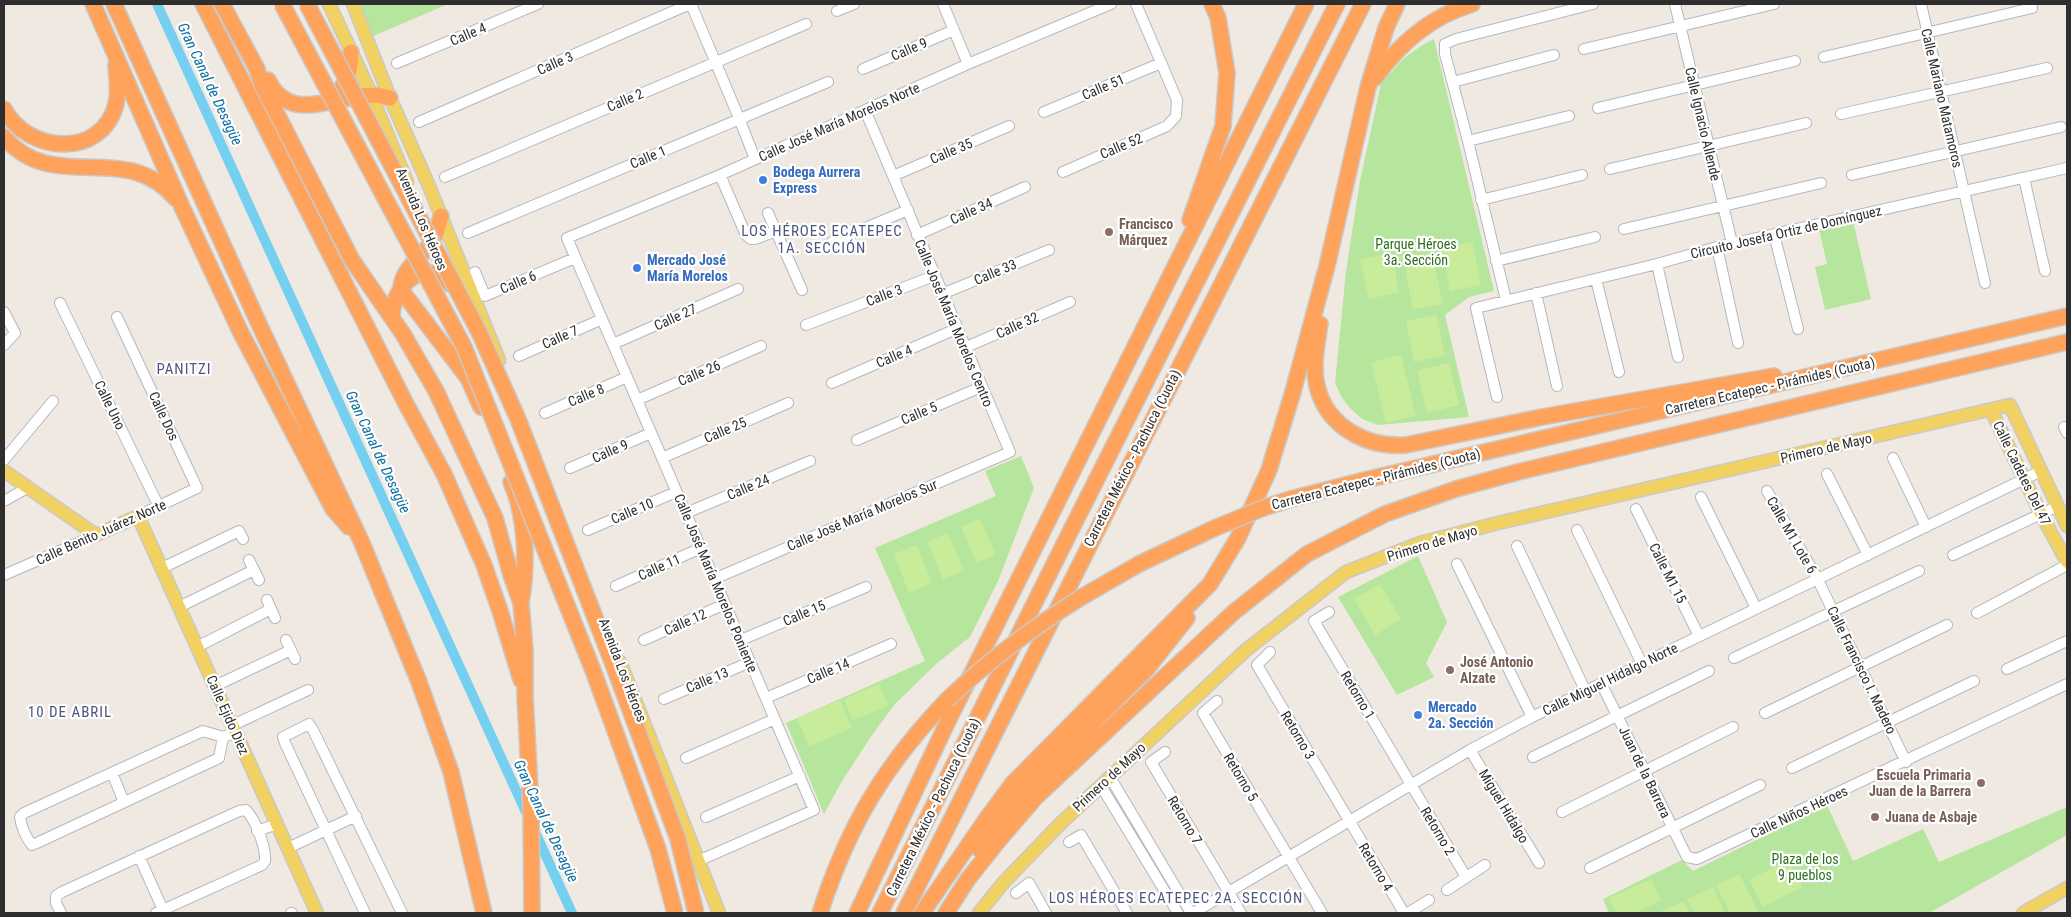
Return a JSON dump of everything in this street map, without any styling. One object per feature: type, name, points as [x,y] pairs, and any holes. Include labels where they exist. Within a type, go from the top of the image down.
[{"type":"highway","points":[[93,4],[114,48],[182,207],[240,331],[333,510],[362,543]]},
{"type":"highway","points":[[114,4],[259,324],[362,543],[419,682],[450,772],[484,913]]},
{"type":"highway","points":[[203,4],[405,402],[444,474],[484,565],[500,611],[525,696]]},
{"type":"highway","points":[[222,4],[257,68],[261,83],[342,242],[378,297],[392,311],[436,391],[495,518],[521,603],[529,751],[532,913]]},
{"type":"highway","points":[[282,4],[464,347],[594,673],[658,849],[676,913]]},
{"type":"highway","points":[[307,4],[479,332],[518,419],[613,664],[678,839],[696,913]]},
{"type":"highway","points":[[1169,281],[1223,126],[1227,73],[1218,18],[1212,4]]},
{"type":"highway","points":[[857,913],[949,719],[1306,4]]},
{"type":"highway","name":"Carretera México - Pachuca (Cuota)","points":[[880,913],[1337,4]]},
{"type":"highway","name":"Carretera México - Pachuca (Cuota)","points":[[904,913],[1363,4]]},
{"type":"highway","points":[[934,913],[999,822],[1028,787],[1146,670],[1174,636],[1209,586],[1238,538],[1269,470],[1292,395],[1328,266],[1368,87],[1386,28],[1397,4]]},
{"type":"highway","points":[[1368,87],[1388,59],[1417,32],[1440,16],[1472,4]]},
{"type":"highway","points":[[4,109],[18,127],[34,138],[50,144],[69,144],[86,139],[100,130],[116,104],[118,84],[114,48]]},
{"type":"highway","points":[[326,103],[345,84],[350,68],[351,52]]},
{"type":"highway","points":[[257,68],[267,77],[275,92],[287,101],[303,104],[326,103],[371,94],[390,98]]},
{"type":"highway","points":[[4,137],[11,146],[41,163],[59,167],[131,170],[146,175],[169,191],[182,207]]},
{"type":"highway","points":[[441,216],[432,242],[405,273],[401,283],[401,290],[468,378],[515,490],[522,520],[526,580],[521,603]]},
{"type":"highway","points":[[1328,266],[1316,359],[1317,386],[1327,409],[1340,425],[1349,432],[1372,442],[1393,446],[1406,445],[1542,417],[1750,380],[1785,375],[1811,377]]},
{"type":"highway","points":[[392,311],[401,290],[416,275],[428,271],[440,275],[450,284]]},
{"type":"highway","points":[[392,311],[417,312]]},
{"type":"highway","name":"Carretera Ecatepec - Pirámides (Cuota)","points":[[820,913],[841,855],[880,781],[917,731],[947,700],[1000,653],[1042,622],[1139,564],[1216,528],[1263,508],[1291,499],[1419,467],[2067,316]]},
{"type":"highway","name":"Carretera Ecatepec - Pirámides (Cuota)","points":[[946,913],[968,879],[1036,797],[1234,612],[1307,554],[1385,514],[1456,488],[1518,472],[2067,342]]},
{"type":"highway","points":[[922,913],[1013,783],[1209,586]]},
{"type":"highway","points":[[474,870],[479,913]]},
{"type":"main road","name":"Avenida Los Héroes","points":[[329,4],[371,94],[432,242],[485,362],[528,427]]},
{"type":"main road","name":"Avenida Los Héroes","points":[[353,4],[390,98],[528,427],[719,913]]},
{"type":"main road","name":"Primero de Mayo","points":[[978,913],[1004,882],[1060,824],[1246,650],[1346,572],[1420,543],[1498,523],[2010,405]]},
{"type":"main road","name":"Calle Cadetes Del 47","points":[[2010,405],[2067,526]]},
{"type":"main road","name":"Calle Cadetes Del 47","points":[[1991,410],[2067,563]]},
{"type":"main road","points":[[2007,444],[2025,437]]},
{"type":"main road","points":[[4,471],[96,535]]},
{"type":"main road","name":"Calle Benito Juárez Norte","points":[[96,535],[138,516]]},
{"type":"main road","name":"Calle Ejido Diez","points":[[138,516],[318,913]]},
{"type":"main road","points":[[2023,913],[2067,888]]},
{"type":"street","name":"Calle 4","points":[[397,64],[538,4]]},
{"type":"street","points":[[690,4],[716,61],[754,159]]},
{"type":"street","name":"Calle 3","points":[[419,122],[690,4]]},
{"type":"street","points":[[838,11],[854,4]]},
{"type":"street","points":[[943,4],[968,64]]},
{"type":"street","name":"Calle José María Morelos Norte","points":[[567,238],[720,175],[968,64],[1111,4]]},
{"type":"street","points":[[1136,4],[1161,63]]},
{"type":"street","points":[[1506,300],[1445,54],[1446,44],[1456,39],[1593,4]]},
{"type":"street","name":"Calle Ignacio Allende","points":[[1675,4],[1732,243]]},
{"type":"street","points":[[1584,49],[1774,4]]},
{"type":"street","name":"Calle Mariano Matamoros","points":[[1921,4],[1985,282]]},
{"type":"street","points":[[1824,57],[2032,8]]},
{"type":"street","name":"Calle 2","points":[[445,177],[806,24]]},
{"type":"street","name":"Calle 9","points":[[863,69],[954,30]]},
{"type":"street","points":[[1453,82],[1554,56]]},
{"type":"street","points":[[1598,108],[1795,61]]},
{"type":"street","name":"Calle 51","points":[[1044,112],[1161,63]]},
{"type":"street","name":"Calle 52","points":[[1063,172],[1167,126],[1176,116],[1177,100],[1161,63]]},
{"type":"street","points":[[1841,114],[2047,68]]},
{"type":"street","name":"Calle 1","points":[[468,233],[828,82]]},
{"type":"street","name":"Calle José María Morelos Centro","points":[[866,110],[956,329],[1010,452]]},
{"type":"street","points":[[1468,141],[1569,116]]},
{"type":"street","points":[[1610,170],[1806,123]]},
{"type":"street","name":"Calle 35","points":[[893,176],[1009,126]]},
{"type":"street","points":[[1852,175],[2061,127]]},
{"type":"street","name":"Circuito Josefa Ortiz de Domínguez","points":[[1497,397],[1476,308],[1657,264],[1732,243],[2067,168]]},
{"type":"street","points":[[720,175],[746,235],[751,239],[756,239],[776,231]]},
{"type":"street","points":[[1481,200],[1582,175]]},
{"type":"street","points":[[2024,178],[2045,271]]},
{"type":"street","points":[[1624,229],[1821,183]]},
{"type":"street","name":"Calle 34","points":[[917,235],[1025,187]]},
{"type":"street","points":[[832,242],[908,210]]},
{"type":"street","points":[[768,213],[802,290]]},
{"type":"street","points":[[1774,234],[1798,329]]},
{"type":"street","points":[[1496,261],[1595,237]]},
{"type":"street","name":"Calle José María Morelos Poniente","points":[[567,238],[814,810],[698,861]]},
{"type":"street","points":[[1716,247],[1738,343]]},
{"type":"street","name":"Calle 33","points":[[942,294],[1049,250]]},
{"type":"street","name":"Calle 6","points":[[475,272],[485,296],[575,258]]},
{"type":"street","points":[[1657,264],[1678,357]]},
{"type":"street","name":"Calle 3","points":[[806,326],[934,276]]},
{"type":"street","points":[[1596,278],[1619,372]]},
{"type":"street","name":"Calle 27","points":[[613,344],[738,289]]},
{"type":"street","points":[[1536,293],[1557,386]]},
{"type":"street","name":"Calle 32","points":[[964,348],[1070,302]]},
{"type":"street","name":"Calle Uno","points":[[60,304],[159,507]]},
{"type":"street","points":[[4,312],[15,333],[4,345]]},
{"type":"street","name":"Calle Dos","points":[[117,317],[197,488]]},
{"type":"street","name":"Calle 7","points":[[519,356],[602,319]]},
{"type":"street","name":"Calle 4","points":[[832,382],[956,329]]},
{"type":"street","name":"Calle 26","points":[[637,400],[761,346]]},
{"type":"street","name":"Calle 8","points":[[545,413],[627,377]]},
{"type":"street","name":"Calle 5","points":[[857,440],[981,387]]},
{"type":"street","points":[[4,460],[53,401]]},
{"type":"street","name":"Calle 25","points":[[662,458],[788,403]]},
{"type":"street","name":"Calle 9","points":[[570,468],[651,433]]},
{"type":"street","name":"Calle José María Morelos Sur","points":[[714,579],[1010,452]]},
{"type":"street","points":[[1893,458],[1926,527]]},
{"type":"street","name":"Calle 24","points":[[686,513],[810,461]]},
{"type":"street","name":"Calle Miguel Hidalgo Norte","points":[[1192,913],[1470,750],[1532,717],[2041,471]]},
{"type":"street","points":[[1827,474],[1868,555]]},
{"type":"street","points":[[4,501],[29,487]]},
{"type":"street","name":"Calle Benito Juárez Norte","points":[[138,516],[197,488]]},
{"type":"street","name":"Calle M1 Lote 6","points":[[1767,491],[1817,578]]},
{"type":"street","name":"Calle 10","points":[[588,530],[676,492]]},
{"type":"street","points":[[1701,497],[1756,608]]},
{"type":"street","points":[[1953,556],[2058,506]]},
{"type":"street","name":"Calle M1 15","points":[[1636,510],[1699,636]]},
{"type":"street","points":[[1577,530],[1642,664]]},
{"type":"street","points":[[162,568],[239,531],[243,540]]},
{"type":"street","name":"Calle Benito Juárez Norte","points":[[4,575],[96,535]]},
{"type":"street","points":[[1517,546],[1585,690]]},
{"type":"street","name":"Calle 11","points":[[616,586],[701,548]]},
{"type":"street","points":[[249,560],[259,580]]},
{"type":"street","points":[[1977,613],[2067,563]]},
{"type":"street","points":[[1456,564],[1532,717]]},
{"type":"street","points":[[179,607],[254,570]]},
{"type":"street","points":[[1734,658],[1919,571]]},
{"type":"street","name":"Calle Francisco I. Madero","points":[[1817,578],[1906,762]]},
{"type":"street","name":"Calle 15","points":[[741,640],[866,587]]},
{"type":"street","name":"Calle 12","points":[[644,640],[725,604]]},
{"type":"street","points":[[197,647],[271,609]]},
{"type":"street","name":"Retorno 1","points":[[1328,612],[1314,621],[1411,785]]},
{"type":"street","points":[[1765,713],[1946,625]]},
{"type":"street","points":[[215,686],[293,654],[286,640]]},
{"type":"street","points":[[2007,668],[2067,641]]},
{"type":"street","name":"Calle 14","points":[[766,698],[891,644]]},
{"type":"street","name":"Retorno 3","points":[[1270,652],[1257,665],[1349,821]]},
{"type":"street","name":"Calle 13","points":[[664,699],[750,662]]},
{"type":"street","points":[[1533,757],[1709,671]]},
{"type":"street","points":[[1792,768],[1974,681]]},
{"type":"street","name":"Juan de la Barrera","points":[[1601,682],[1672,827],[1688,857],[1692,859]]},
{"type":"street","name":"Calle Niños Héroes","points":[[1692,859],[1703,857],[2067,684]]},
{"type":"street","points":[[223,738],[203,731],[24,813],[20,817],[20,822],[28,841],[32,845],[39,842],[219,758],[223,738],[234,729],[308,690]]},
{"type":"street","name":"Retorno 5","points":[[1218,701],[1203,713],[1288,857]]},
{"type":"street","points":[[686,758],[775,719]]},
{"type":"street","points":[[365,913],[284,743],[283,737],[309,724],[356,816],[402,913]]},
{"type":"street","points":[[1562,812],[1734,727]]},
{"type":"street","name":"Miguel Hidalgo","points":[[1470,750],[1539,863]]},
{"type":"street","name":"Retorno 7","points":[[1165,752],[1151,762],[1228,892]]},
{"type":"street","points":[[112,773],[124,802]]},
{"type":"street","points":[[706,817],[800,776]]},
{"type":"street","points":[[1105,781],[1132,813],[1192,913]]},
{"type":"street","points":[[1105,781],[1122,819],[1178,913]]},
{"type":"street","name":"Retorno 2","points":[[1411,785],[1466,877]]},
{"type":"street","points":[[1590,868],[1760,785]]},
{"type":"street","points":[[61,913],[56,896],[139,856],[239,811],[246,810],[266,854],[262,865],[159,912],[139,856]]},
{"type":"street","points":[[1122,819],[1132,813]]},
{"type":"street","points":[[288,848],[356,816]]},
{"type":"street","name":"Retorno 4","points":[[1349,821],[1404,913]]},
{"type":"street","points":[[257,831],[277,824]]},
{"type":"street","points":[[1069,842],[1081,835],[1127,913]]},
{"type":"street","points":[[1288,857],[1322,913]]},
{"type":"street","points":[[1446,890],[1485,865]]},
{"type":"street","points":[[1016,893],[1029,883],[1046,913]]},
{"type":"street","points":[[1228,892],[1241,913]]},
{"type":"street","points":[[1408,913],[1429,900]]},
{"type":"green space","points":[[358,4],[448,4],[371,37]]},
{"type":"green space","name":"Parque Héroes 3a. Sección","points":[[1434,39],[1494,291],[1469,297],[1445,315],[1469,417],[1378,425],[1362,419],[1350,408],[1341,396],[1335,383],[1346,271],[1360,181],[1381,84],[1403,59]]},
{"type":"green space","points":[[1853,221],[1871,299],[1825,310],[1815,267],[1827,264],[1819,229]]},
{"type":"green space","points":[[1472,242],[1481,285],[1450,291],[1442,249]]},
{"type":"green space","points":[[1391,253],[1399,292],[1369,299],[1360,260]]},
{"type":"green space","points":[[1434,263],[1443,304],[1413,310],[1405,269]]},
{"type":"green space","points":[[1436,315],[1445,355],[1414,362],[1406,321]]},
{"type":"green space","points":[[1401,355],[1416,416],[1386,423],[1371,362]]},
{"type":"green space","points":[[1449,363],[1459,405],[1427,413],[1417,371]]},
{"type":"green space","points":[[1021,456],[1034,488],[998,581],[970,637],[936,664],[894,705],[842,781],[824,814],[786,723],[925,661],[875,548],[996,496],[985,471]]},
{"type":"green space","points":[[980,519],[996,555],[977,563],[961,527]]},
{"type":"green space","points":[[948,533],[964,571],[943,579],[927,542]]},
{"type":"green space","points":[[917,545],[932,583],[909,593],[894,554]]},
{"type":"green space","points":[[1418,556],[1447,622],[1426,663],[1434,677],[1397,695],[1338,597]]},
{"type":"green space","points":[[1380,584],[1401,619],[1375,635],[1354,599]]},
{"type":"green space","points":[[879,684],[888,706],[853,720],[844,699]]},
{"type":"green space","points":[[840,700],[852,728],[809,746],[797,718]]},
{"type":"green space","name":"Plaza de los 9 pueblos","points":[[1827,805],[1853,861],[1923,829],[1939,862],[2067,807],[2067,835],[1929,913],[1609,913],[1603,899],[1682,860],[1693,871]]},
{"type":"green space","points":[[1788,860],[1802,887],[1763,907],[1749,880]]},
{"type":"green space","points":[[1739,874],[1759,913],[1730,913],[1716,885]]},
{"type":"green space","points":[[1651,879],[1661,901],[1635,913],[1616,913],[1609,898]]},
{"type":"green space","points":[[1713,887],[1725,913],[1694,913],[1687,899]]},
{"type":"green space","points":[[1684,901],[1690,913],[1658,913]]},
{"type":"waterway","name":"Gran Canal de Desagüe","points":[[157,4],[572,913]]},
{"type":"place","name":"Bodega Aurrera Express","points":[[763,180]]},
{"type":"place","name":"Francisco Márquez","points":[[1109,232]]},
{"type":"place","name":"Mercado José María Morelos","points":[[637,268]]},
{"type":"place","name":"José Antonio Alzate","points":[[1450,670]]},
{"type":"place","name":"Mercado 2a. Sección","points":[[1418,715]]},
{"type":"place","name":"Escuela Primaria Juan de la Barrera","points":[[1981,783]]},
{"type":"place","name":"Juana de Asbaje","points":[[1875,817]]},
{"type":"district","name":"LOS HÉROES ECATEPEC 1A. SECCIÓN","points":[[822,240]]},
{"type":"district","name":"PANITZI","points":[[184,369]]},
{"type":"district","name":"10 DE ABRIL","points":[[70,712]]},
{"type":"district","name":"LOS HÉROES ECATEPEC 2A. SECCIÓN","points":[[1176,898]]}]
